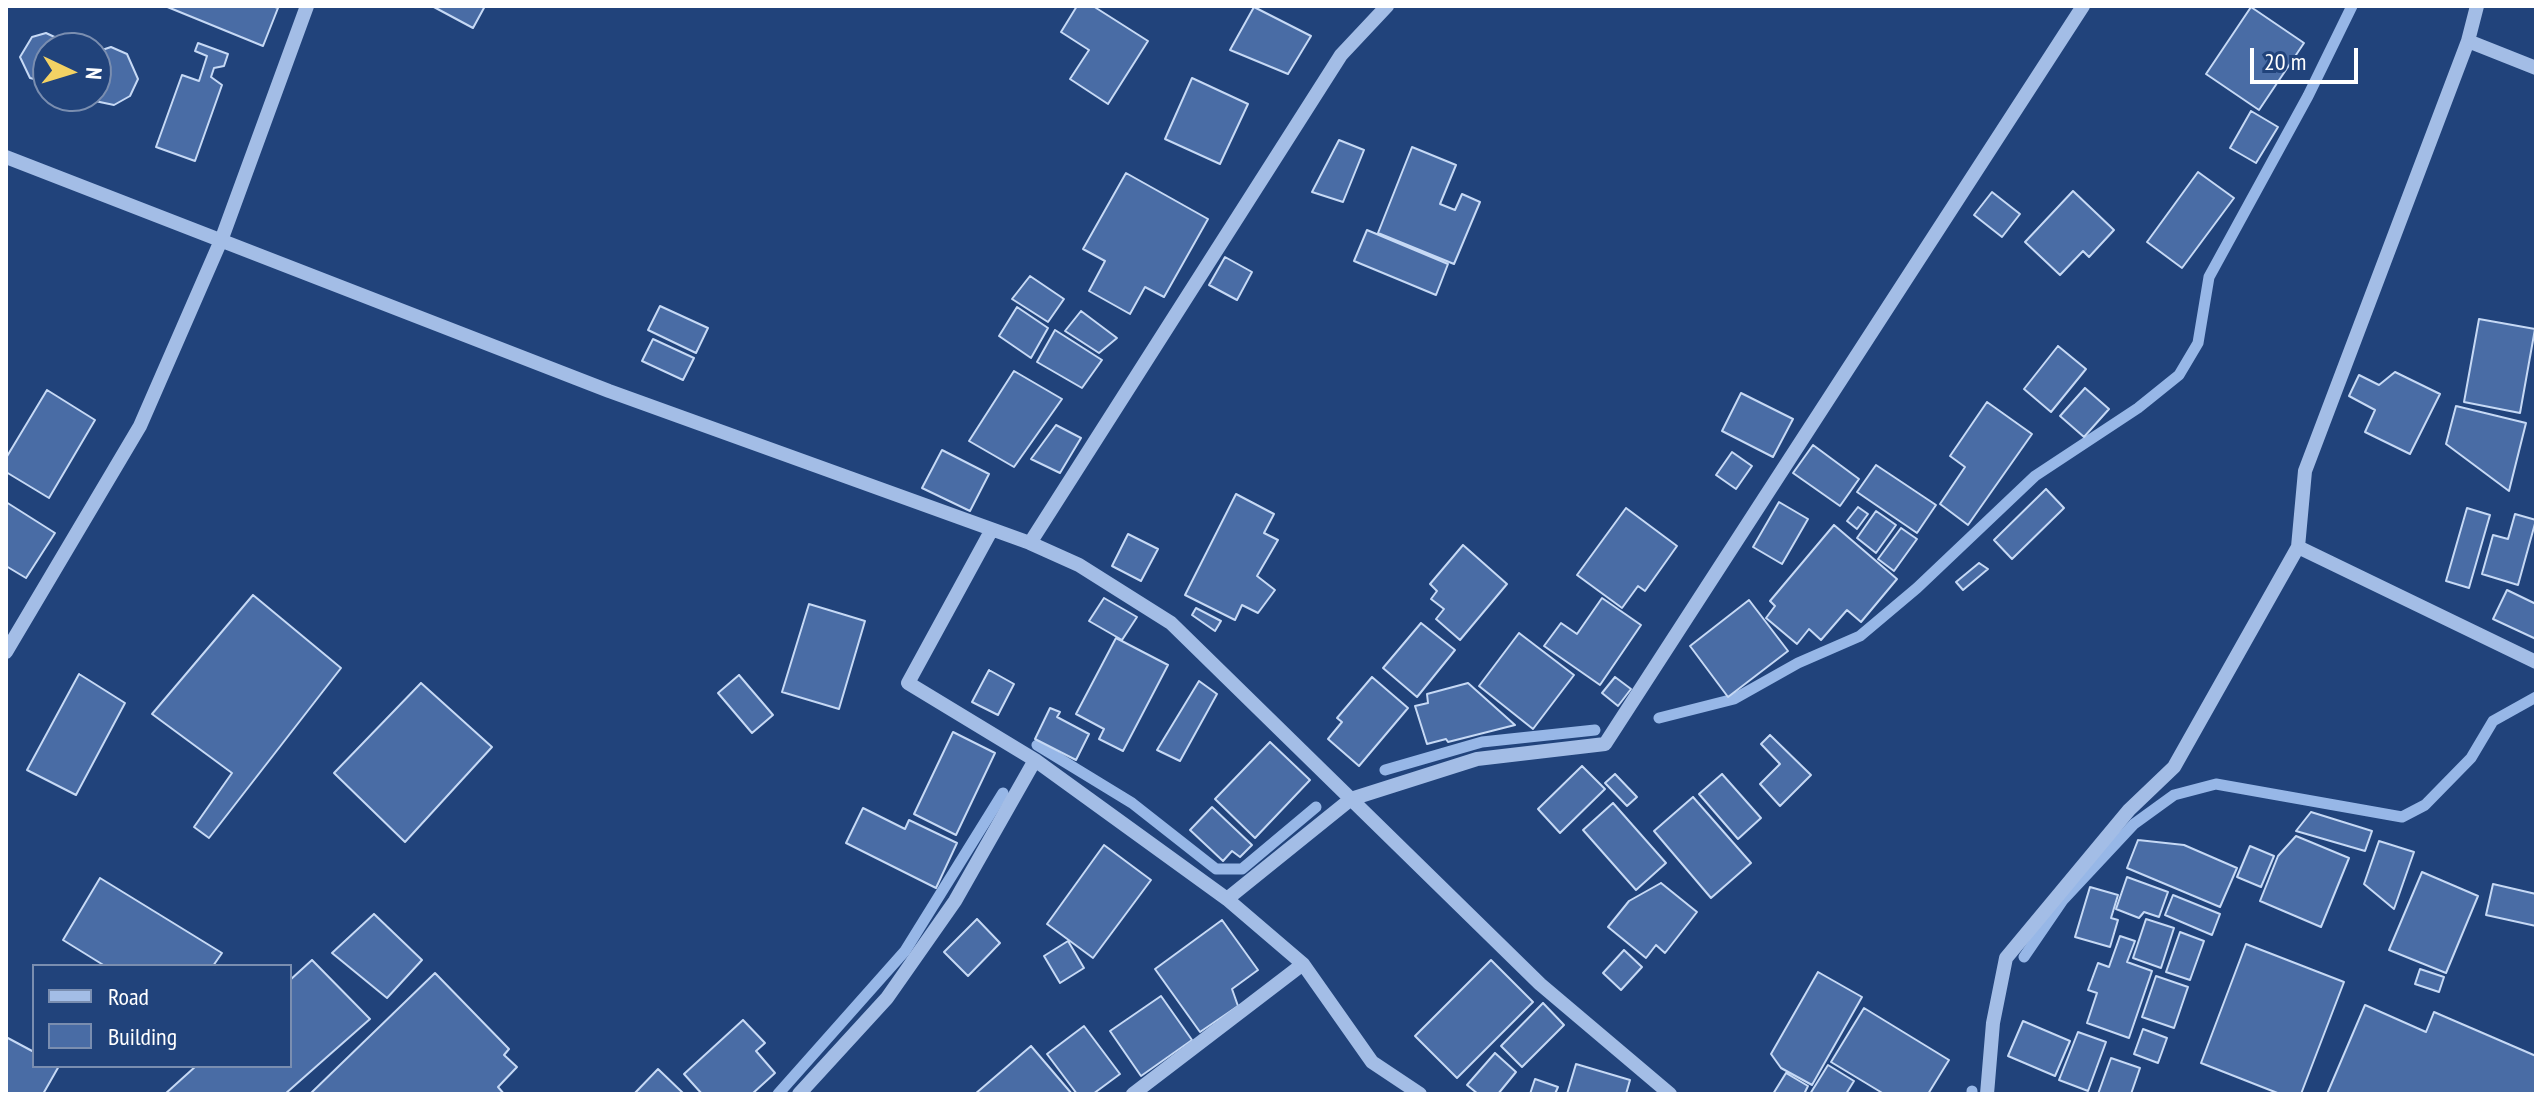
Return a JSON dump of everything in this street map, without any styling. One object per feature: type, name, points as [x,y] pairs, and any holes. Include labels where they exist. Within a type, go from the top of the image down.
[{"type":"street","points":[[6,652],[140,426],[222,238],[307,6]]},
{"type":"street","points":[[1030,543],[1341,55],[1387,6]]},
{"type":"street","points":[[1227,899],[1351,799],[1477,759],[1605,744],[2083,6]]},
{"type":"street","points":[[1987,1094],[1993,1023],[2006,958],[2129,810],[2174,767],[2298,547],[2305,471],[2468,41],[2477,6]]},
{"type":"street","points":[[2468,41],[2536,68]]},
{"type":"street","points":[[6,157],[222,238],[609,391],[1030,543],[1079,565],[1171,623],[1540,984],[1670,1094]]},
{"type":"street","points":[[991,531],[908,683],[1035,760],[1227,899],[1303,964],[1372,1062],[1420,1094]]},
{"type":"street","points":[[2298,547],[2536,662]]},
{"type":"street","points":[[799,1094],[887,998],[955,901],[1035,760]]},
{"type":"street","points":[[1133,1094],[1303,964]]},
{"type":"building","points":[[165,6],[272,6],[278,8],[263,46]]},
{"type":"building","points":[[432,6],[485,6],[473,28]]},
{"type":"building","points":[[1077,6],[1093,6],[1148,41],[1108,104],[1070,79],[1089,50],[1061,32]]},
{"type":"building","points":[[1254,7],[1311,36],[1288,74],[1230,50]]},
{"type":"building","points":[[2251,7],[2304,43],[2259,110],[2206,74]]},
{"type":"building","points":[[32,37],[32,78],[30,78],[20,57]]},
{"type":"building","points":[[198,43],[228,54],[224,66],[214,68],[211,77],[222,85],[195,161],[156,147],[182,75],[199,81],[207,56],[195,51]]},
{"type":"building","points":[[112,47],[127,54],[138,79],[130,96],[114,105]]},
{"type":"building","points":[[1192,78],[1248,104],[1220,164],[1165,139]]},
{"type":"building","points":[[2251,111],[2278,127],[2256,163],[2230,148]]},
{"type":"building","points":[[1339,140],[1364,150],[1343,202],[1312,192]]},
{"type":"building","points":[[1412,147],[1456,165],[1440,204],[1455,210],[1462,194],[1480,202],[1454,264],[1378,233]]},
{"type":"building","points":[[2198,172],[2234,198],[2182,268],[2147,242]]},
{"type":"building","points":[[1126,173],[1208,219],[1164,297],[1145,287],[1130,314],[1089,291],[1105,261],[1083,249]]},
{"type":"building","points":[[2073,191],[2114,230],[2089,257],[2083,251],[2060,275],[2025,242]]},
{"type":"building","points":[[1992,192],[2020,214],[2002,237],[1974,215]]},
{"type":"building","points":[[1367,230],[1448,264],[1436,295],[1354,261]]},
{"type":"building","points":[[1225,257],[1252,272],[1237,300],[1209,285]]},
{"type":"building","points":[[1030,276],[1064,299],[1048,322],[1012,299]]},
{"type":"building","points":[[660,306],[708,328],[696,353],[648,330]]},
{"type":"building","points":[[1017,307],[1048,328],[1031,358],[999,336]]},
{"type":"building","points":[[1081,311],[1117,338],[1099,353],[1065,331]]},
{"type":"building","points":[[2479,319],[2535,329],[2520,413],[2464,402]]},
{"type":"building","points":[[1055,330],[1102,360],[1082,388],[1037,362]]},
{"type":"building","points":[[653,339],[694,358],[683,380],[642,361]]},
{"type":"building","points":[[2058,346],[2086,369],[2051,412],[2024,389]]},
{"type":"building","points":[[1014,371],[1062,399],[1014,467],[969,441]]},
{"type":"building","points":[[2395,372],[2440,394],[2410,454],[2365,432],[2375,410],[2349,396],[2359,375],[2379,385]]},
{"type":"building","points":[[2085,388],[2109,409],[2084,437],[2060,416]]},
{"type":"building","points":[[47,390],[95,420],[49,498],[6,472],[6,458]]},
{"type":"building","points":[[1741,393],[1793,419],[1773,457],[1722,431]]},
{"type":"building","points":[[1987,402],[2032,434],[1968,525],[1940,504],[1965,467],[1950,456]]},
{"type":"building","points":[[2456,406],[2526,423],[2509,491],[2446,444]]},
{"type":"building","points":[[1056,425],[1081,438],[1060,473],[1031,459]]},
{"type":"building","points":[[1813,445],[1859,479],[1840,506],[1793,473]]},
{"type":"building","points":[[942,450],[989,474],[970,511],[922,488]]},
{"type":"building","points":[[1732,452],[1752,466],[1736,489],[1716,475]]},
{"type":"building","points":[[1876,465],[1936,505],[1917,533],[1857,492]]},
{"type":"building","points":[[2046,489],[2064,508],[2012,559],[1994,540]]},
{"type":"building","points":[[1236,494],[1274,514],[1264,533],[1278,540],[1257,576],[1275,590],[1258,613],[1242,605],[1235,620],[1185,595]]},
{"type":"building","points":[[6,502],[55,533],[26,578],[6,566]]},
{"type":"building","points":[[1779,502],[1808,519],[1782,564],[1753,547]]},
{"type":"building","points":[[1858,507],[1868,514],[1857,529],[1847,521]]},
{"type":"building","points":[[1626,508],[1677,546],[1645,591],[1638,586],[1622,608],[1577,575]]},
{"type":"building","points":[[2467,508],[2490,515],[2469,588],[2446,581]]},
{"type":"building","points":[[1876,511],[1896,525],[1876,553],[1857,538]]},
{"type":"building","points":[[2515,514],[2536,520],[2518,585],[2482,574],[2493,535],[2508,539]]},
{"type":"building","points":[[1834,525],[1897,579],[1861,622],[1847,610],[1821,640],[1809,629],[1797,644],[1766,618],[1775,606],[1770,601]]},
{"type":"building","points":[[1901,528],[1917,539],[1894,571],[1878,559]]},
{"type":"building","points":[[1128,534],[1158,549],[1141,581],[1112,566]]},
{"type":"building","points":[[1463,545],[1507,584],[1460,640],[1436,619],[1444,609],[1431,599],[1437,591],[1430,584]]},
{"type":"building","points":[[1979,563],[1988,569],[1963,590],[1956,582]]},
{"type":"building","points":[[2507,590],[2536,604],[2536,639],[2493,619]]},
{"type":"building","points":[[253,595],[341,668],[209,838],[194,827],[232,773],[152,714]]},
{"type":"building","points":[[1104,598],[1137,617],[1122,640],[1089,621]]},
{"type":"building","points":[[1602,598],[1641,625],[1600,685],[1544,646],[1561,623],[1577,634]]},
{"type":"building","points":[[1749,600],[1788,651],[1728,697],[1690,646]]},
{"type":"building","points":[[809,604],[865,621],[839,709],[782,692]]},
{"type":"building","points":[[1196,608],[1221,621],[1215,631],[1192,615]]},
{"type":"building","points":[[1421,623],[1455,650],[1417,697],[1383,668]]},
{"type":"building","points":[[1519,633],[1574,675],[1533,729],[1479,686]]},
{"type":"building","points":[[1116,638],[1168,665],[1123,751],[1099,739],[1104,729],[1076,714]]},
{"type":"building","points":[[989,670],[1014,684],[998,715],[972,702]]},
{"type":"building","points":[[79,674],[125,703],[76,795],[27,770]]},
{"type":"building","points":[[739,675],[773,715],[752,733],[718,693]]},
{"type":"building","points":[[1372,677],[1408,708],[1359,766],[1328,739],[1342,722],[1337,718]]},
{"type":"building","points":[[1615,677],[1631,689],[1618,706],[1602,693]]},
{"type":"building","points":[[1199,681],[1217,694],[1180,761],[1157,750]]},
{"type":"building","points":[[421,683],[492,747],[405,842],[334,773]]},
{"type":"building","points":[[1468,683],[1515,725],[1448,742],[1446,739],[1427,744],[1415,706],[1428,703],[1427,694]]},
{"type":"building","points":[[1050,708],[1060,712],[1057,717],[1089,734],[1076,760],[1035,739]]},
{"type":"building","points":[[953,732],[995,753],[956,835],[914,814]]},
{"type":"building","points":[[1770,735],[1811,775],[1780,806],[1760,784],[1780,764],[1761,744]]},
{"type":"building","points":[[1270,742],[1310,780],[1255,838],[1215,799]]},
{"type":"building","points":[[1582,766],[1605,789],[1560,833],[1538,809]]},
{"type":"building","points":[[1615,774],[1637,797],[1627,806],[1605,783]]},
{"type":"building","points":[[1722,774],[1761,818],[1738,839],[1699,794]]},
{"type":"building","points":[[1693,797],[1751,863],[1711,898],[1654,831]]},
{"type":"building","points":[[1613,803],[1666,863],[1636,890],[1583,830]]},
{"type":"building","points":[[1212,807],[1252,845],[1240,857],[1232,851],[1223,861],[1190,830]]},
{"type":"building","points":[[863,808],[905,829],[909,820],[957,843],[936,888],[846,843]]},
{"type":"building","points":[[2311,812],[2372,831],[2365,851],[2296,831]]},
{"type":"building","points":[[2296,836],[2349,858],[2321,927],[2260,901],[2278,856]]},
{"type":"building","points":[[2138,840],[2184,845],[2237,868],[2220,907],[2127,868]]},
{"type":"building","points":[[2379,841],[2414,852],[2394,909],[2364,884]]},
{"type":"building","points":[[1104,845],[1151,880],[1093,958],[1047,924]]},
{"type":"building","points":[[2250,846],[2274,856],[2261,887],[2237,877]]},
{"type":"building","points":[[2422,872],[2478,896],[2446,973],[2389,950]]},
{"type":"building","points":[[2127,877],[2168,892],[2159,917],[2144,912],[2139,918],[2116,909]]},
{"type":"building","points":[[100,878],[222,953],[214,964],[102,964],[63,940]]},
{"type":"building","points":[[1661,883],[1697,912],[1665,953],[1656,945],[1646,958],[1608,927],[1629,901]]},
{"type":"building","points":[[2493,884],[2536,894],[2536,926],[2486,915]]},
{"type":"building","points":[[2090,887],[2118,895],[2111,918],[2118,920],[2110,947],[2075,937]]},
{"type":"building","points":[[2173,895],[2220,914],[2212,935],[2165,915]]},
{"type":"building","points":[[374,914],[422,960],[387,998],[332,953]]},
{"type":"building","points":[[977,919],[1000,943],[968,976],[944,952]]},
{"type":"building","points":[[2146,919],[2174,928],[2161,968],[2133,958]]},
{"type":"building","points":[[1222,920],[1258,970],[1232,989],[1238,1006],[1200,1032],[1155,969]]},
{"type":"building","points":[[2180,932],[2204,941],[2190,980],[2166,972]]},
{"type":"building","points":[[2120,936],[2135,941],[2127,962],[2152,971],[2129,1038],[2087,1023],[2097,993],[2088,990],[2098,963],[2109,967]]},
{"type":"building","points":[[1068,941],[1084,968],[1060,983],[1044,956]]},
{"type":"building","points":[[2246,944],[2344,982],[2301,1094],[2280,1094],[2201,1063]]},
{"type":"building","points":[[1624,950],[1642,967],[1621,990],[1603,973]]},
{"type":"building","points":[[312,960],[370,1019],[285,1094],[165,1094],[194,1068],[292,1068],[292,978]]},
{"type":"building","points":[[1491,960],[1533,1002],[1457,1078],[1415,1036]]},
{"type":"building","points":[[2420,969],[2444,977],[2439,992],[2415,984]]},
{"type":"building","points":[[1818,972],[1862,997],[1812,1085],[1781,1068],[1771,1054]]},
{"type":"building","points":[[435,973],[509,1049],[504,1055],[517,1067],[498,1087],[504,1094],[310,1094]]},
{"type":"building","points":[[2156,976],[2188,987],[2174,1028],[2142,1017]]},
{"type":"building","points":[[1161,996],[1192,1040],[1141,1076],[1110,1031]]},
{"type":"building","points":[[1543,1003],[1564,1025],[1522,1067],[1501,1046]]},
{"type":"building","points":[[2365,1005],[2426,1032],[2434,1012],[2536,1056],[2536,1094],[2327,1094]]},
{"type":"building","points":[[1864,1008],[1949,1060],[1928,1094],[1884,1094],[1831,1062]]},
{"type":"building","points":[[743,1020],[765,1043],[756,1051],[775,1073],[752,1094],[702,1094],[684,1074]]},
{"type":"building","points":[[2023,1021],[2070,1041],[2055,1076],[2008,1056]]},
{"type":"building","points":[[1084,1026],[1120,1074],[1093,1094],[1077,1094],[1047,1054]]},
{"type":"building","points":[[2143,1029],[2167,1038],[2158,1063],[2134,1054]]},
{"type":"building","points":[[2078,1032],[2106,1042],[2088,1091],[2059,1080]]},
{"type":"building","points":[[6,1037],[32,1051],[32,1068],[58,1068],[43,1094],[6,1094]]},
{"type":"building","points":[[1031,1046],[1072,1094],[975,1094]]},
{"type":"building","points":[[1495,1053],[1516,1072],[1498,1094],[1478,1094],[1467,1085]]},
{"type":"building","points":[[2111,1058],[2140,1068],[2131,1094],[2098,1094]]},
{"type":"building","points":[[1576,1064],[1630,1080],[1626,1094],[1567,1094]]},
{"type":"building","points":[[1828,1065],[1854,1081],[1846,1094],[1810,1094]]},
{"type":"building","points":[[658,1069],[684,1094],[634,1094]]},
{"type":"building","points":[[1786,1073],[1808,1086],[1804,1094],[1773,1094]]},
{"type":"building","points":[[1535,1079],[1558,1087],[1555,1094],[1530,1094]]},
{"type":"waterway","points":[[1659,718],[1734,699],[1798,663],[1860,636],[1917,588],[2035,476],[2138,408],[2179,375],[2198,343],[2209,277],[2308,96],[2352,6]]},
{"type":"waterway","points":[[2024,957],[2063,900],[2134,824],[2174,795],[2216,784],[2402,817],[2425,805],[2471,758],[2493,721],[2536,697]]},
{"type":"waterway","points":[[1385,770],[1482,742],[1595,730]]},
{"type":"waterway","points":[[1037,745],[1132,803],[1216,869],[1242,869],[1316,807]]},
{"type":"waterway","points":[[778,1094],[905,951],[1003,793]]}]
